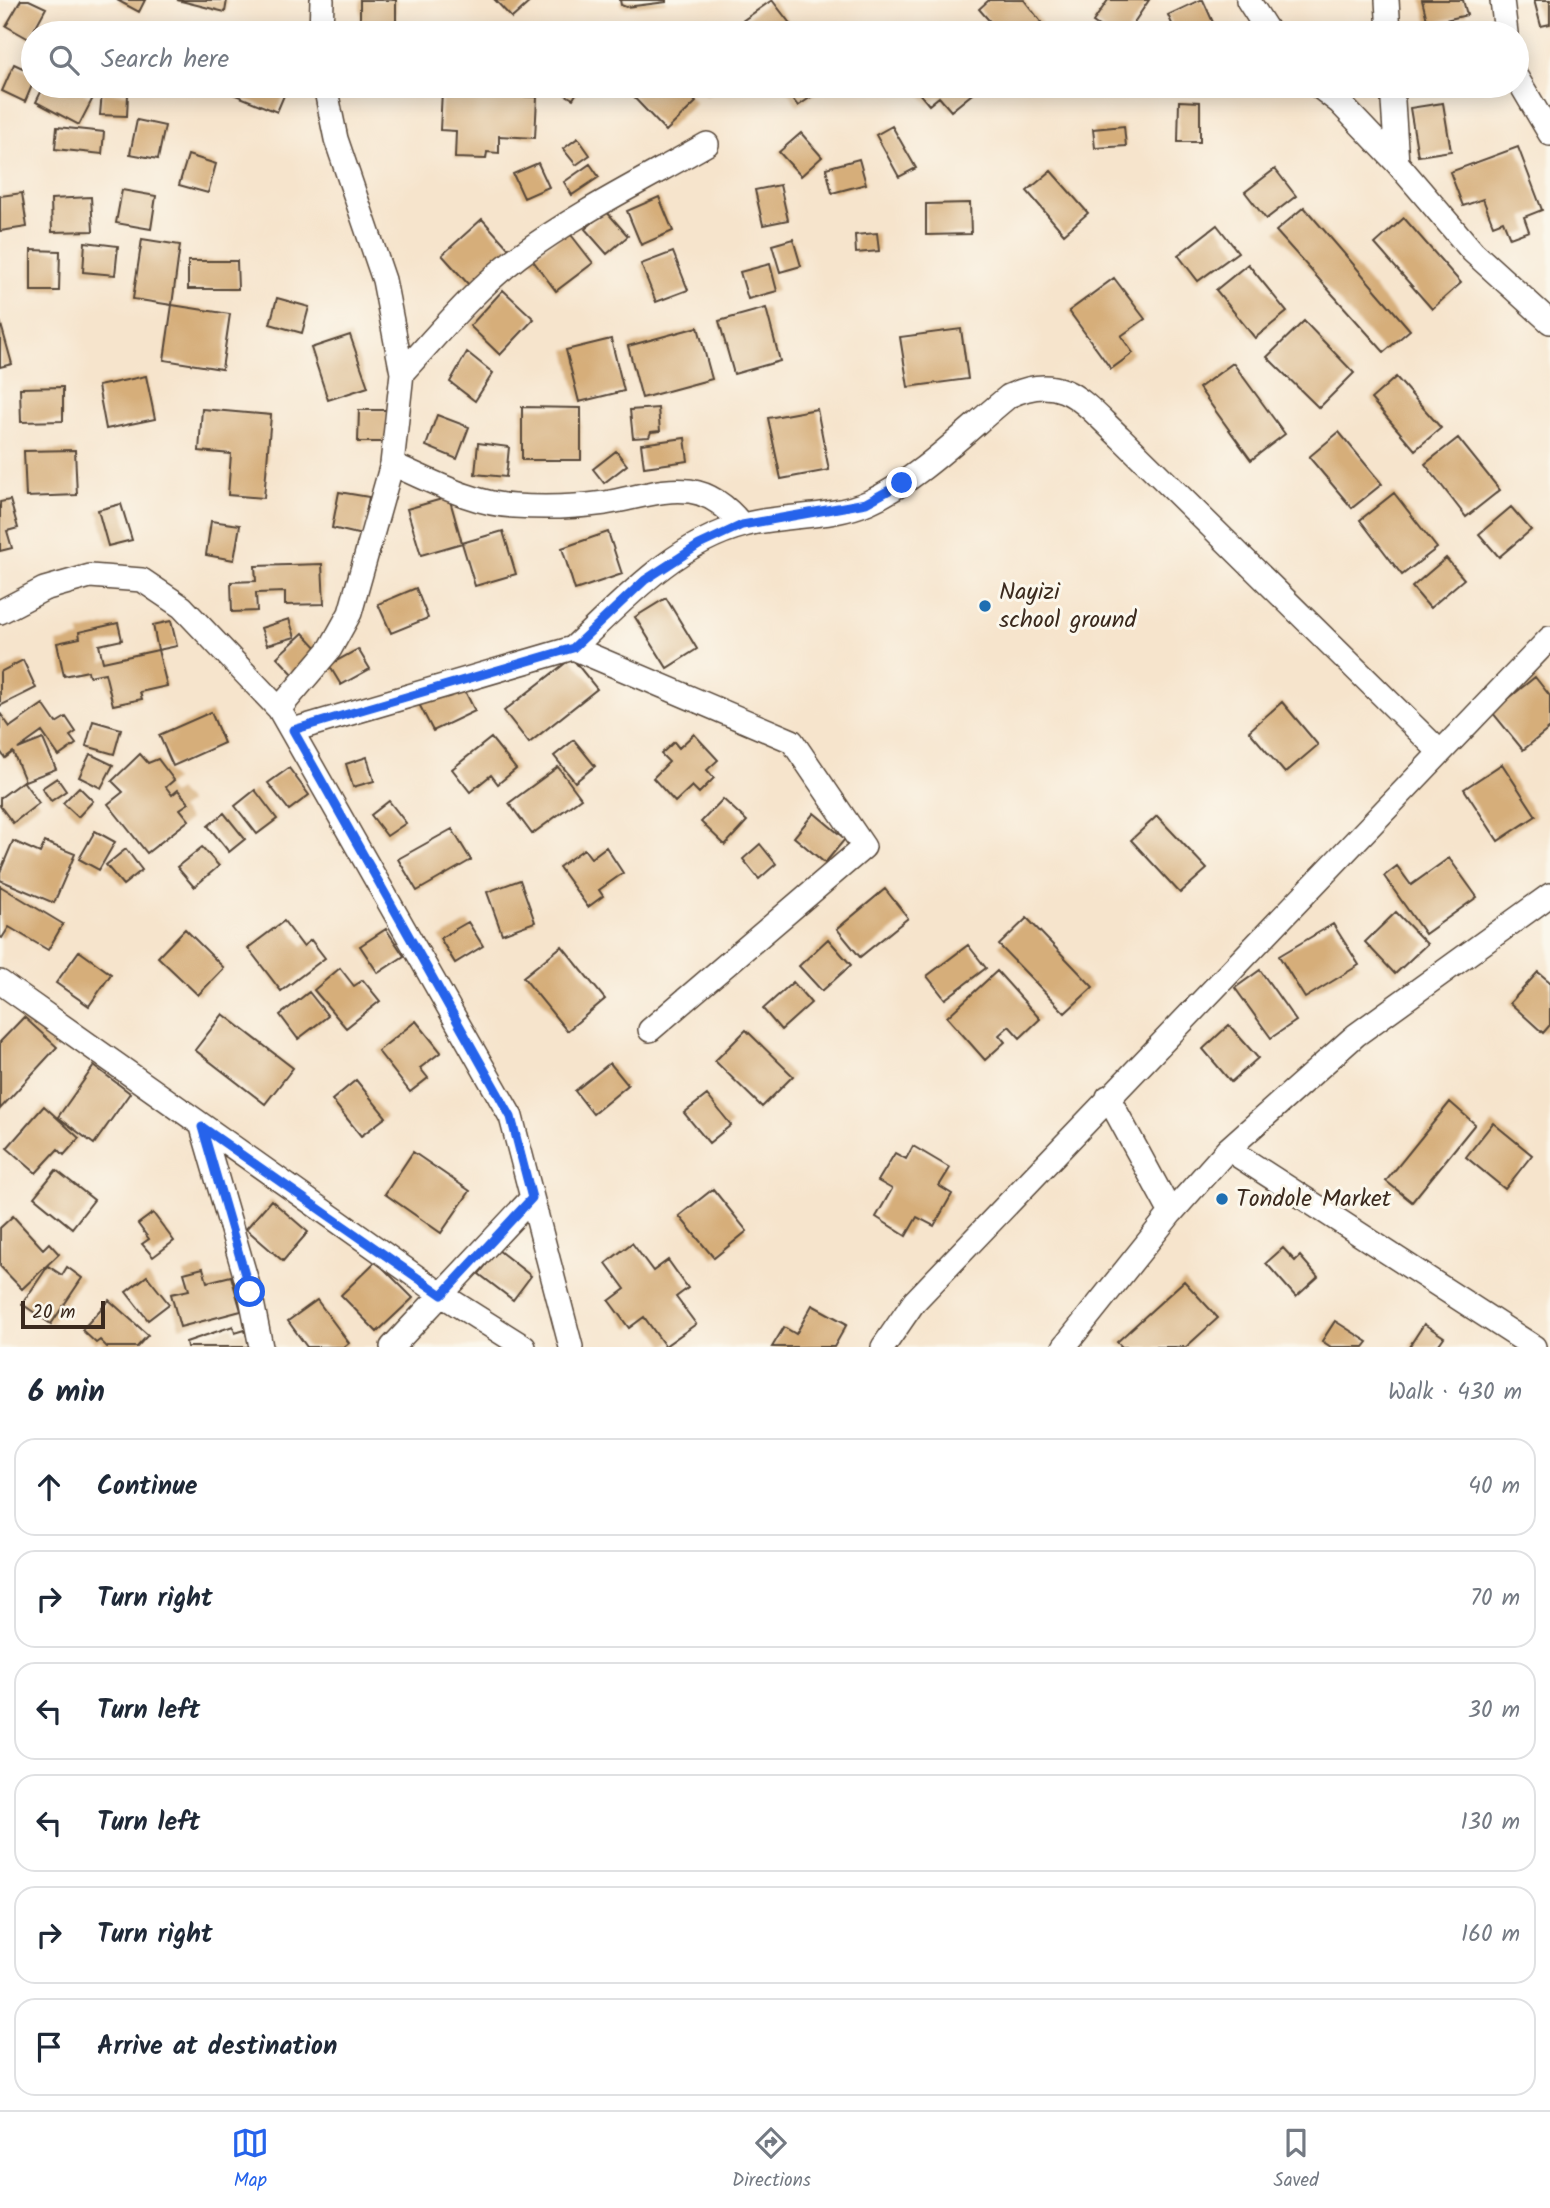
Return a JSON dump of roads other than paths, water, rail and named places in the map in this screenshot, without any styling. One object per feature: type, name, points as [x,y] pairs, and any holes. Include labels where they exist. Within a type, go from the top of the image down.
[{"type":"street","points":[[321,21],[322,0]]},
{"type":"street","points":[[1248,0],[1261,21]]},
{"type":"street","points":[[1387,0],[1388,21]]},
{"type":"street","points":[[1502,0],[1505,21]]},
{"type":"street","points":[[279,709],[330,649],[350,613],[392,464],[402,373],[384,280],[336,139],[327,98]]},
{"type":"street","points":[[1334,98],[1397,163],[1473,251],[1550,322]]},
{"type":"street","points":[[1393,98],[1397,163]]},
{"type":"street","points":[[1529,98],[1550,134]]},
{"type":"street","points":[[402,373],[470,300],[516,258],[559,228],[707,144]]},
{"type":"street","points":[[293,730],[573,648],[667,563],[742,525],[866,503],[902,483],[1009,396],[1029,386],[1056,387],[1078,398],[1122,438],[1439,751]]},
{"type":"street","points":[[392,464],[471,496],[511,506],[604,503],[674,488],[703,493],[726,506],[742,525]]},
{"type":"street","points":[[0,612],[44,589],[90,576],[142,580],[182,607],[279,709],[511,1117],[571,1347]]},
{"type":"street","points":[[883,1347],[914,1302],[1550,638]]},
{"type":"street","points":[[573,648],[792,741],[864,847],[650,1030]]},
{"type":"street","points":[[1064,1347],[1171,1213],[1228,1149],[1356,1035],[1550,895]]},
{"type":"street","points":[[0,982],[442,1295],[524,1347]]},
{"type":"street","points":[[1108,1097],[1171,1213]]},
{"type":"street","points":[[202,1127],[250,1292],[261,1347]]},
{"type":"street","points":[[1228,1149],[1534,1347]]},
{"type":"street","points":[[392,1347],[532,1198]]},
{"type":"place","name":"Nayizi school ground","points":[[985,606]]},
{"type":"place","name":"Tondole Market","points":[[1222,1199]]}]
